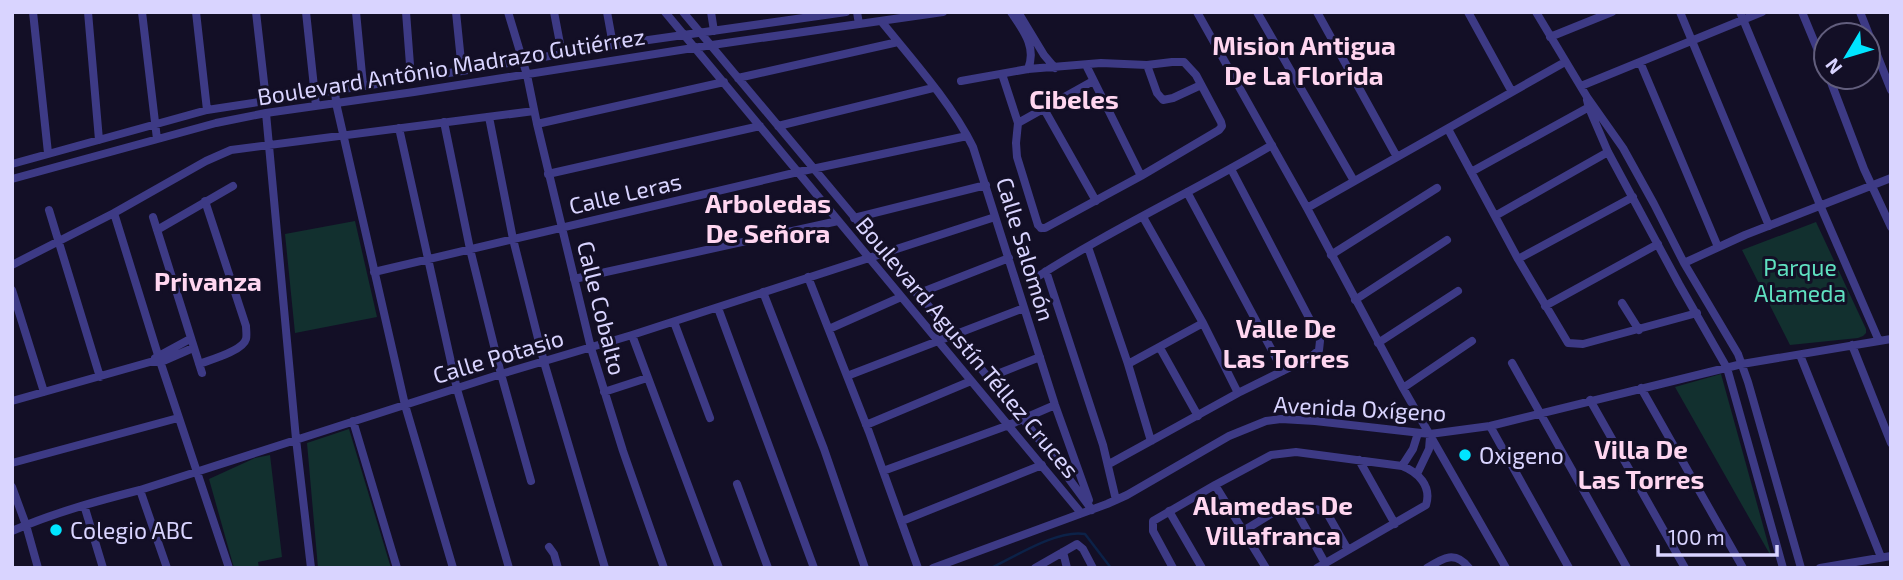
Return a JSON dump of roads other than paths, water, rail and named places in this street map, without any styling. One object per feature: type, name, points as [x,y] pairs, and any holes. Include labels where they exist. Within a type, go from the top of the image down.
[{"type":"street","points":[[33,12],[48,153]]},
{"type":"street","points":[[88,12],[99,140]]},
{"type":"street","points":[[142,12],[157,139]]},
{"type":"street","points":[[196,12],[207,110]]},
{"type":"street","points":[[256,12],[266,100]]},
{"type":"street","points":[[306,12],[316,106]]},
{"type":"street","points":[[356,12],[363,85]]},
{"type":"street","points":[[406,12],[411,78]]},
{"type":"street","points":[[456,12],[462,71]]},
{"type":"street","name":"Calle Cobalto","points":[[508,12],[527,75],[548,174],[591,348],[664,568]]},
{"type":"street","points":[[554,12],[562,54]]},
{"type":"street","points":[[607,12],[613,45]]},
{"type":"street","name":"Boulevard Agustín Téllez Cruces","points":[[665,12],[1081,513]]},
{"type":"street","name":"Boulevard Agustín Téllez Cruces","points":[[684,12],[1023,419],[1092,510]]},
{"type":"street","points":[[711,12],[714,31]]},
{"type":"street","points":[[764,12],[765,24]]},
{"type":"street","name":"Boulevard Antônio Madrazo Gutiérrez","points":[[12,164],[207,110],[613,45],[846,12]]},
{"type":"street","points":[[857,12],[859,24]]},
{"type":"street","name":"Boulevard Antônio Madrazo Gutiérrez","points":[[12,179],[157,139],[266,113],[943,12]]},
{"type":"street","points":[[1011,12],[1030,45],[1028,69]]},
{"type":"street","points":[[1018,12],[1047,60],[1055,68]]},
{"type":"street","points":[[1197,12],[1307,208],[1403,388],[1506,568]]},
{"type":"street","points":[[1257,12],[1354,181]]},
{"type":"street","points":[[1317,12],[1397,157]]},
{"type":"street","points":[[1468,12],[1512,92]]},
{"type":"street","points":[[1536,12],[1587,97],[1608,152],[1727,368],[1783,568]]},
{"type":"street","points":[[1550,37],[1612,12]]},
{"type":"street","points":[[1680,12],[1769,226]]},
{"type":"street","points":[[1581,86],[1691,42],[1742,16],[1762,12]]},
{"type":"street","points":[[1802,12],[1812,36]]},
{"type":"street","points":[[1860,12],[1891,90]]},
{"type":"street","points":[[1742,16],[1879,341]]},
{"type":"street","name":"Calle Salomón","points":[[881,21],[933,88],[973,147],[1055,405],[1092,510]]},
{"type":"street","points":[[738,78],[898,42]]},
{"type":"street","points":[[961,80],[1028,69],[1101,63],[1147,65],[1184,62],[1192,69],[1201,85],[1221,122],[1219,130],[1096,201],[1041,228]]},
{"type":"street","points":[[1307,208],[1565,62]]},
{"type":"street","points":[[1640,62],[1718,247]]},
{"type":"street","points":[[1086,65],[1141,176]]},
{"type":"street","points":[[1147,65],[1157,93],[1163,100],[1201,85]]},
{"type":"street","points":[[1002,74],[1018,123],[1017,157],[1041,228]]},
{"type":"street","points":[[1018,123],[1093,81]]},
{"type":"street","points":[[537,124],[723,82]]},
{"type":"street","points":[[778,126],[933,88]]},
{"type":"street","points":[[335,89],[405,405],[453,568]]},
{"type":"street","points":[[1834,91],[1871,185],[1891,227]]},
{"type":"street","points":[[1471,172],[1591,106]]},
{"type":"street","points":[[1591,106],[1629,159],[1742,364],[1801,568]]},
{"type":"street","points":[[1044,109],[1096,201]]},
{"type":"street","points":[[12,265],[231,150],[534,111]]},
{"type":"street","points":[[266,113],[296,439],[311,568]]},
{"type":"street","points":[[489,117],[513,239],[544,362],[605,568]]},
{"type":"street","points":[[444,122],[470,249],[531,481]]},
{"type":"street","points":[[548,174],[760,126]]},
{"type":"street","points":[[399,128],[457,388],[509,568]]},
{"type":"street","points":[[1448,129],[1518,259],[1569,344],[1583,344],[1697,313]]},
{"type":"street","name":"Calle Leras","points":[[374,272],[967,135]]},
{"type":"street","points":[[1034,279],[1272,145]]},
{"type":"street","points":[[1495,216],[1608,152]]},
{"type":"street","points":[[1109,464],[1319,350],[1320,341],[1231,169]]},
{"type":"street","points":[[1684,263],[1891,178]]},
{"type":"street","points":[[854,218],[986,185]]},
{"type":"street","points":[[158,230],[233,186]]},
{"type":"street","points":[[1331,256],[1437,188]]},
{"type":"street","points":[[1187,192],[1283,370]]},
{"type":"street","points":[[1518,259],[1633,197]]},
{"type":"street","points":[[153,217],[200,369],[240,348],[247,338],[246,326],[205,201]]},
{"type":"street","points":[[49,210],[100,377]]},
{"type":"street","points":[[114,213],[178,418],[229,568]]},
{"type":"street","name":"Calle Potasio","points":[[12,531],[84,505],[140,490],[501,374],[674,322],[995,217]]},
{"type":"street","points":[[1143,217],[1203,323],[1238,393]]},
{"type":"street","points":[[574,279],[838,220]]},
{"type":"street","points":[[1037,237],[1041,228]]},
{"type":"street","points":[[1355,300],[1447,240]]},
{"type":"street","points":[[1545,306],[1658,244]]},
{"type":"street","points":[[1088,247],[1128,364],[1150,440]]},
{"type":"street","points":[[918,294],[1009,258]]},
{"type":"street","points":[[1046,271],[1109,464],[1116,500]]},
{"type":"street","points":[[808,277],[918,568]]},
{"type":"street","points":[[12,290],[44,392]]},
{"type":"street","points":[[1378,343],[1458,291]]},
{"type":"street","points":[[763,292],[824,449],[865,568]]},
{"type":"street","points":[[829,329],[901,297]]},
{"type":"street","points":[[1622,303],[1639,330]]},
{"type":"street","points":[[847,376],[1024,307]]},
{"type":"street","points":[[718,308],[814,568]]},
{"type":"street","points":[[674,322],[710,418]]},
{"type":"street","points":[[1128,364],[1203,323]]},
{"type":"street","points":[[632,335],[719,568]]},
{"type":"street","name":"Avenida Oxígeno","points":[[933,568],[1116,500],[1229,436],[1266,421],[1315,421],[1430,434],[1490,426],[1742,364],[1891,339]]},
{"type":"street","points":[[1403,388],[1472,341]]},
{"type":"street","points":[[12,401],[150,362],[192,344]]},
{"type":"street","points":[[1852,345],[1891,443]]},
{"type":"street","points":[[1160,348],[1198,416]]},
{"type":"street","points":[[1800,355],[1886,556],[1820,568]]},
{"type":"street","points":[[987,378],[1040,357]]},
{"type":"street","points":[[1512,363],[1628,568]]},
{"type":"street","points":[[604,392],[647,378]]},
{"type":"street","points":[[866,425],[971,381]]},
{"type":"street","points":[[1641,388],[1743,568]]},
{"type":"street","points":[[1590,400],[1685,568]]},
{"type":"street","points":[[883,471],[1009,425],[1055,405]]},
{"type":"street","points":[[12,463],[178,418]]},
{"type":"street","points":[[353,421],[397,568]]},
{"type":"street","points":[[1490,426],[1569,568]]},
{"type":"street","points":[[1402,466],[1413,449],[1418,433]]},
{"type":"street","points":[[1417,474],[1429,449],[1430,434]]},
{"type":"street","points":[[1173,568],[1152,526],[1156,519],[1258,461],[1284,452],[1402,466],[1417,474],[1428,493],[1426,505],[1321,566],[1294,507]]},
{"type":"street","points":[[1360,460],[1395,524]]},
{"type":"street","points":[[902,521],[1042,465]]},
{"type":"street","points":[[1758,478],[1775,474]]},
{"type":"street","points":[[737,484],[768,568]]},
{"type":"street","points":[[1215,485],[1266,568]]},
{"type":"street","points":[[12,487],[38,568]]},
{"type":"street","points":[[140,490],[167,568]]},
{"type":"street","points":[[84,505],[103,568]]},
{"type":"street","points":[[1244,531],[1281,508],[1316,509],[1326,513],[1348,550]]},
{"type":"street","points":[[1169,512],[1202,568]]},
{"type":"street","points":[[1035,568],[1077,544],[1083,549],[1093,568]]},
{"type":"street","points":[[549,547],[558,568]]},
{"type":"street","points":[[1063,552],[1067,568]]},
{"type":"street","points":[[1427,568],[1450,557],[1460,559],[1469,568]]},
{"type":"waterway","points":[[991,568],[1050,539],[1074,534],[1085,534],[1111,568]]},
{"type":"place","name":"Oxigeno","points":[[1465,455]]},
{"type":"place","name":"Colegio ABC","points":[[56,530]]},
{"type":"district","name":"Mision Antigua De La Florida","points":[[1304,59]]},
{"type":"district","name":"Cibeles","points":[[1074,98]]},
{"type":"district","name":"Arboledas De Señora","points":[[768,217]]},
{"type":"district","name":"Privanza","points":[[208,280]]},
{"type":"district","name":"Valle De Las Torres","points":[[1286,342]]},
{"type":"district","name":"Villa De Las Torres","points":[[1641,463]]},
{"type":"district","name":"Alamedas De Villafranca","points":[[1273,519]]},
{"type":"park label","name":"Parque Alameda","points":[[1800,280]]}]
